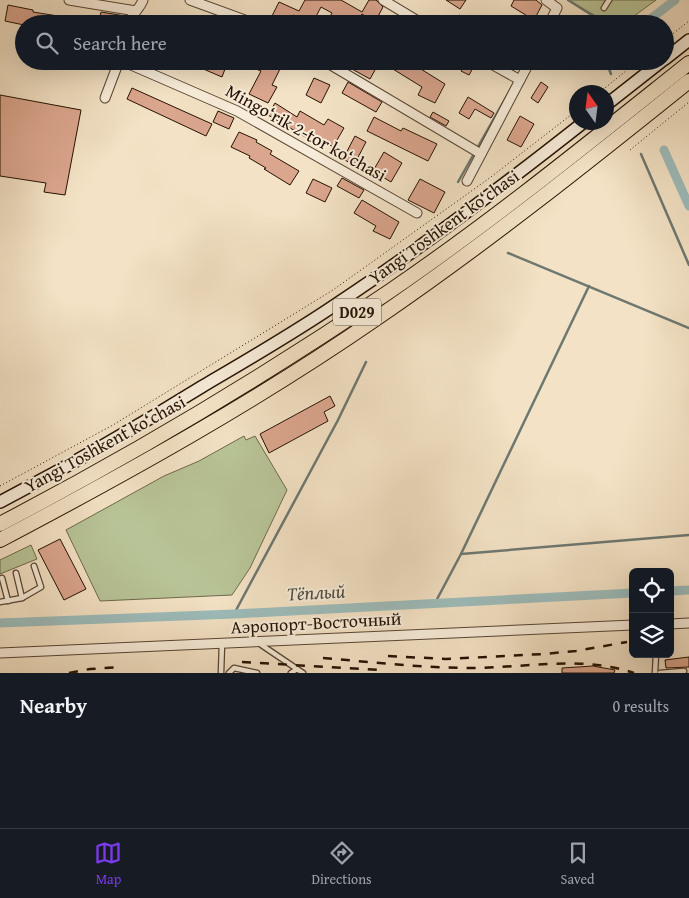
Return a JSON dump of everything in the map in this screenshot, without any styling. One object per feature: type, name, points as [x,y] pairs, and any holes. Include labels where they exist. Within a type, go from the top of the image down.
[{"type":"highway","name":"Yangi Toshkent ko‘chasi","points":[[0,524],[85,478],[231,394],[390,291],[488,220],[689,63]]},
{"type":"highway","name":"Yangi Toshkent ko‘chasi","points":[[0,540],[206,426],[270,388],[369,324],[497,231],[689,81]]},
{"type":"main road","points":[[674,52],[689,40]]},
{"type":"main road","points":[[614,99],[651,70]]},
{"type":"main road","points":[[0,502],[156,415],[338,304],[479,203],[574,130]]},
{"type":"street","points":[[69,0],[136,11]]},
{"type":"street","points":[[133,15],[141,6],[142,0]]},
{"type":"street","points":[[190,0],[231,15]]},
{"type":"street","points":[[383,0],[408,15]]},
{"type":"street","points":[[105,98],[116,70]]},
{"type":"street","name":"Mingo‘rik 2-tor ko‘chasi","points":[[141,70],[237,111],[417,213]]},
{"type":"street","points":[[339,70],[477,152]]},
{"type":"street","points":[[502,70],[516,78]]},
{"type":"street","points":[[467,181],[477,152],[516,78],[523,70]]},
{"type":"street","points":[[674,624],[689,623]]},
{"type":"street","name":"Аэропорт-Восточный","points":[[0,653],[629,625]]},
{"type":"lane","points":[[604,8],[609,0]]},
{"type":"lane","points":[[0,602],[22,598],[41,587],[34,566]]},
{"type":"lane","points":[[16,573],[22,598]]},
{"type":"lane","points":[[2,578],[8,601]]},
{"type":"lane","points":[[256,642],[304,673]]},
{"type":"lane","points":[[221,673],[222,643]]},
{"type":"lane","points":[[656,658],[656,673]]},
{"type":"lane","points":[[228,673],[234,668],[257,673]]},
{"type":"lane","points":[[291,673],[297,669]]},
{"type":"lane","points":[[660,673],[684,671]]},
{"type":"path","points":[[674,33],[689,21]]},
{"type":"path","points":[[609,85],[627,70]]},
{"type":"path","points":[[630,150],[689,102]]},
{"type":"path","points":[[0,486],[113,425],[333,290],[491,177],[569,116]]},
{"type":"green space","points":[[568,0],[656,0],[635,15],[594,15]]},
{"type":"green space","points":[[244,436],[246,440],[255,436],[287,490],[250,568],[232,595],[100,601],[66,530],[164,476],[199,461]]},
{"type":"green space","points":[[31,545],[37,559],[0,574],[0,560]]},
{"type":"building","points":[[305,0],[341,0],[362,12],[369,0],[376,0],[383,7],[379,15],[331,15],[332,13],[321,7],[317,15],[272,15],[279,2],[299,11]]},
{"type":"building","points":[[446,0],[466,0],[460,9]]},
{"type":"building","points":[[514,0],[536,0],[542,5],[537,15],[526,15],[511,6]]},
{"type":"building","points":[[8,5],[52,15],[15,15],[15,23],[5,21]]},
{"type":"building","points":[[101,12],[119,15],[100,15]]},
{"type":"building","points":[[206,70],[225,70],[222,77]]},
{"type":"building","points":[[258,70],[280,70],[272,85],[277,87],[268,103],[249,94],[261,71]]},
{"type":"building","points":[[354,70],[375,70],[370,79]]},
{"type":"building","points":[[395,70],[422,70],[445,84],[435,103],[418,95],[422,87]]},
{"type":"building","points":[[462,70],[472,70],[469,75]]},
{"type":"building","points":[[314,78],[330,85],[321,103],[306,95]]},
{"type":"building","points":[[348,82],[382,102],[376,112],[342,93]]},
{"type":"building","points":[[541,82],[548,87],[538,103],[531,98]]},
{"type":"building","points":[[132,88],[212,124],[206,136],[127,99]]},
{"type":"building","points":[[0,95],[81,110],[65,195],[44,192],[46,183],[0,176]]},
{"type":"building","points":[[468,97],[494,113],[491,118],[475,109],[469,119],[459,113]]},
{"type":"building","points":[[275,103],[297,117],[300,111],[324,125],[328,119],[344,128],[333,147],[310,133],[307,138],[268,115]]},
{"type":"building","points":[[218,111],[234,118],[229,129],[213,122]]},
{"type":"building","points":[[433,112],[449,121],[446,126],[430,117]]},
{"type":"building","points":[[520,116],[534,124],[521,147],[507,140]]},
{"type":"building","points":[[374,117],[401,131],[403,128],[437,144],[428,161],[367,131]]},
{"type":"building","points":[[239,132],[257,140],[256,142],[272,151],[270,154],[299,171],[290,185],[264,169],[266,168],[249,158],[250,156],[231,147]]},
{"type":"building","points":[[355,136],[366,142],[354,165],[343,159]]},
{"type":"building","points":[[384,152],[402,163],[391,182],[373,171]]},
{"type":"building","points":[[342,178],[364,190],[359,198],[337,186]]},
{"type":"building","points":[[313,179],[332,188],[325,202],[306,193]]},
{"type":"building","points":[[420,179],[445,192],[434,213],[408,200]]},
{"type":"building","points":[[362,200],[399,222],[390,239],[373,231],[376,226],[354,213]]},
{"type":"building","points":[[330,396],[335,406],[324,412],[328,421],[269,453],[260,434]]},
{"type":"building","points":[[60,539],[86,589],[64,600],[38,550]]},
{"type":"building","points":[[689,657],[689,667],[666,668],[665,660]]},
{"type":"building","points":[[593,666],[615,670],[614,673],[562,673],[562,668]]},
{"type":"waterway","points":[[568,0],[592,15]]},
{"type":"waterway","name":"Тёплый","points":[[656,15],[675,0]]},
{"type":"waterway","points":[[609,70],[611,74]]},
{"type":"waterway","points":[[458,182],[513,85]]},
{"type":"waterway","name":"Тёплый","points":[[664,150],[689,206]]},
{"type":"waterway","points":[[641,154],[689,265]]},
{"type":"waterway","points":[[508,253],[689,328]]},
{"type":"waterway","points":[[435,603],[461,554],[589,286]]},
{"type":"waterway","points":[[234,614],[338,420],[366,362]]},
{"type":"waterway","points":[[461,554],[689,535]]},
{"type":"waterway","name":"Тёплый","points":[[674,591],[689,590]]},
{"type":"waterway","name":"Тёплый","points":[[0,623],[234,614],[629,593]]},
{"type":"railway","points":[[388,656],[446,659],[544,654],[576,651],[627,642]]},
{"type":"railway","points":[[323,658],[452,668],[553,664],[594,665],[634,673]]},
{"type":"railway","points":[[242,662],[379,670]]},
{"type":"railway","points":[[69,673],[90,669],[121,667]]}]
